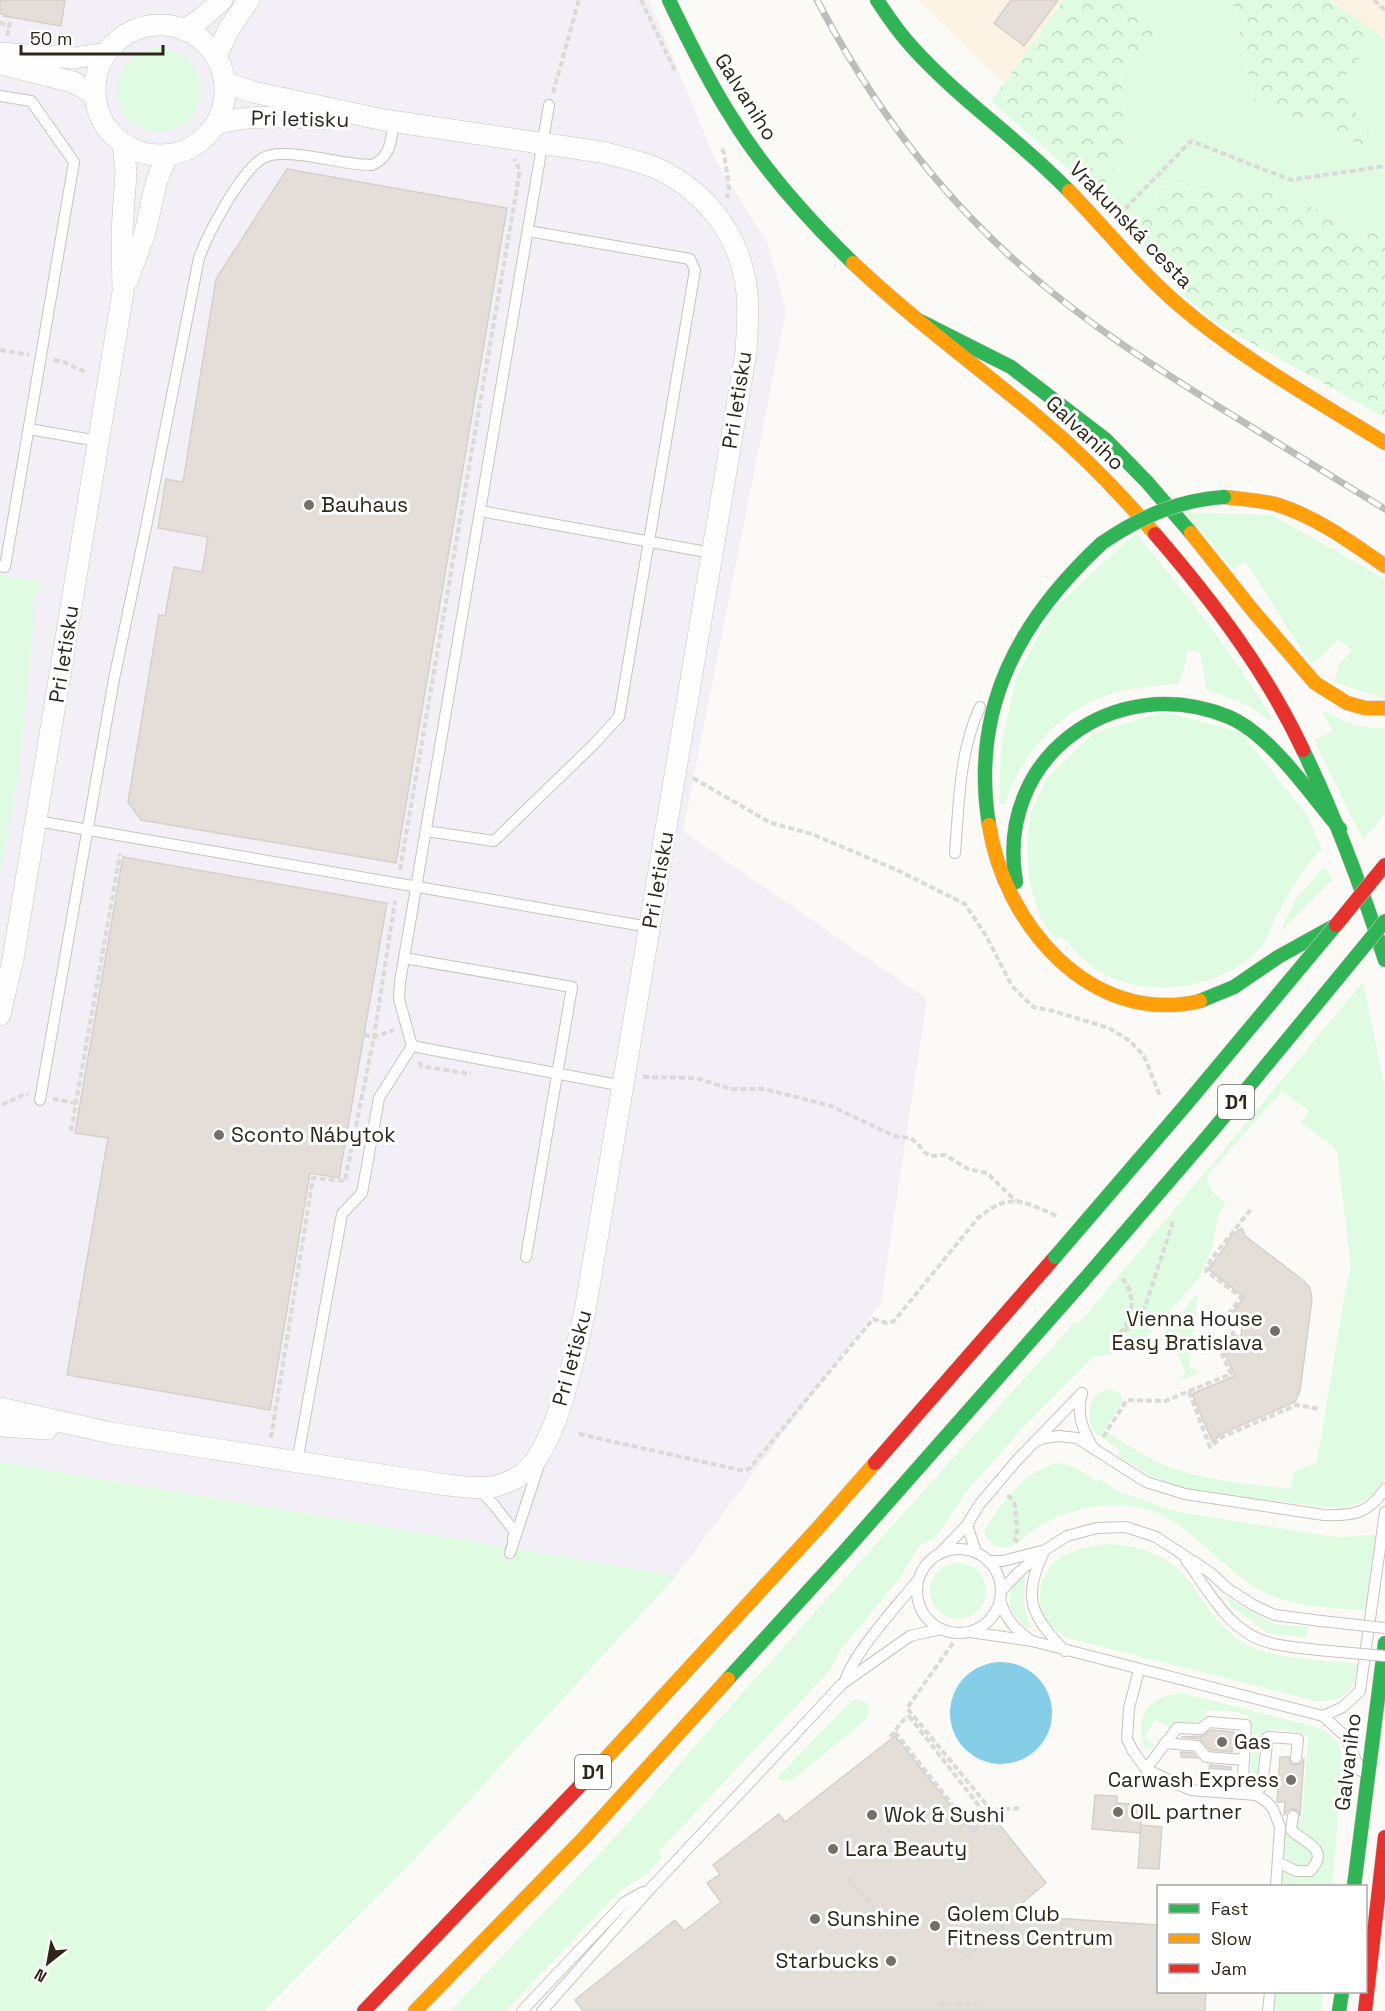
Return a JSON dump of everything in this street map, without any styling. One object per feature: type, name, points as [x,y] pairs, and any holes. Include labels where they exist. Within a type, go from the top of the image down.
[{"type":"main road","name":"Galvaniho","points":[[669,0],[696,56],[732,119],[808,218],[920,321],[1046,424],[1095,469],[1204,592],[1248,654],[1286,714],[1340,829],[1367,902],[1385,960]]},
{"type":"main road","name":"Vrakunská cesta","points":[[877,0],[891,22],[938,75],[1040,162],[1080,200],[1176,304],[1238,350],[1385,443]]},
{"type":"main road","points":[[920,321],[1011,367],[1105,439],[1185,525],[1254,612],[1315,683],[1340,701],[1352,706],[1375,710],[1385,708]]},
{"type":"main road","points":[[1336,926],[1271,962],[1234,988],[1191,1003],[1161,1005],[1128,1000],[1085,982],[1067,969],[1037,936],[1001,875],[989,832],[985,783],[990,735],[998,692],[1005,672],[1024,632],[1040,608],[1054,590],[1102,543],[1121,530],[1160,510],[1203,497],[1254,500],[1280,506],[1332,531],[1385,566]]},
{"type":"main road","points":[[1037,936],[1024,910],[1015,877],[1013,845],[1020,808],[1035,774],[1057,746],[1089,722],[1112,711],[1149,702],[1168,702],[1205,708],[1231,718],[1249,728],[1279,754],[1340,829]]},
{"type":"main road","name":"D1","points":[[363,2011],[554,1814],[810,1537],[1055,1257],[1385,865]]},
{"type":"main road","name":"D1","points":[[415,2011],[582,1840],[844,1552],[1213,1130],[1385,921]]},
{"type":"main road","name":"Galvaniho","points":[[1354,1885],[1385,1643]]},
{"type":"main road","points":[[1365,2011],[1385,1837]]},
{"type":"main road","points":[[1339,2011],[1342,1993]]},
{"type":"street","points":[[184,30],[222,0]]},
{"type":"street","points":[[216,56],[229,29],[249,0]]},
{"type":"street","points":[[162,25],[184,30],[202,40],[216,56],[225,82],[224,104],[216,124],[195,146],[167,155],[144,153],[123,144],[100,117],[95,95],[97,73],[106,52],[122,37],[141,28],[162,25]]},
{"type":"street","points":[[0,53],[84,58],[106,52]]},
{"type":"street","points":[[0,63],[73,82],[95,95]]},
{"type":"street","name":"Pri letisku","points":[[0,1408],[111,1433],[441,1484],[477,1488],[492,1487],[507,1482],[529,1468],[539,1456],[552,1428],[568,1378],[585,1311],[746,352],[747,293],[742,264],[733,240],[721,219],[703,199],[679,181],[657,169],[601,152],[389,121],[252,92],[225,82]]},
{"type":"street","name":"Pri letisku","points":[[216,124],[234,119],[256,117],[389,121]]},
{"type":"street","name":"Pri letisku","points":[[0,1015],[13,959],[37,821],[123,292],[122,231],[126,161],[123,144]]},
{"type":"street","name":"Pri letisku","points":[[123,292],[145,233],[156,183],[167,155]]},
{"type":"street","name":"Pri letisku","points":[[0,1426],[111,1433]]},
{"type":"lane","points":[[0,96],[31,101],[74,162],[29,429],[3,566]]},
{"type":"lane","points":[[297,1462],[342,1214],[362,1193],[380,1098],[412,1046],[399,999],[404,958],[549,105]]},
{"type":"lane","points":[[40,1100],[114,679],[196,270],[208,236],[242,181],[250,170],[265,157],[284,153],[372,165],[383,160],[386,155],[389,121]]},
{"type":"lane","points":[[426,831],[494,841],[619,717],[649,542],[695,270],[693,263],[685,257],[528,231]]},
{"type":"lane","points":[[29,429],[98,441]]},
{"type":"lane","points":[[480,511],[712,553]]},
{"type":"lane","points":[[956,853],[963,765],[973,721],[988,689],[1024,632]]},
{"type":"lane","points":[[37,821],[650,927]]},
{"type":"lane","points":[[404,958],[572,987],[526,1257]]},
{"type":"lane","points":[[412,1046],[558,1074],[624,1081]]},
{"type":"lane","points":[[845,1682],[848,1672],[918,1580],[927,1563],[967,1525],[979,1505],[1034,1442],[1082,1393],[1079,1404],[1080,1419],[1094,1449]]},
{"type":"lane","points":[[477,1488],[515,1532],[510,1553],[552,1428]]},
{"type":"lane","points":[[1034,1442],[1044,1438],[1071,1437],[1084,1441],[1146,1482],[1166,1489],[1185,1494],[1324,1515],[1340,1516],[1364,1511],[1385,1489]]},
{"type":"lane","points":[[1323,1716],[1343,1707],[1360,1691],[1385,1512]]},
{"type":"lane","points":[[967,1525],[976,1552]]},
{"type":"lane","points":[[970,1632],[990,1620],[1000,1595],[1019,1572],[1044,1550],[1067,1536],[1097,1528],[1126,1527],[1156,1537],[1211,1573],[1227,1588],[1253,1605],[1275,1615],[1385,1628]]},
{"type":"lane","points":[[941,1552],[954,1549],[976,1552],[988,1561],[997,1574],[1005,1616],[1016,1629],[1032,1641]]},
{"type":"lane","points":[[988,1561],[1003,1561],[1044,1550]]},
{"type":"lane","points":[[1044,1550],[1035,1571],[1033,1610],[1043,1627],[1065,1651]]},
{"type":"lane","points":[[1182,1555],[1215,1603],[1239,1628],[1269,1643],[1385,1656]]},
{"type":"lane","points":[[918,1580],[916,1596],[919,1606],[928,1620],[941,1629],[1032,1641],[1323,1716],[1344,1735],[1366,1785]]},
{"type":"lane","points":[[542,2011],[651,1887],[845,1682],[909,1636],[941,1629]]},
{"type":"lane","points":[[1139,1670],[1129,1708],[1127,1739],[1133,1751],[1146,1769],[1191,1790],[1257,1795],[1266,1801],[1273,1809],[1280,1827],[1276,1885]]},
{"type":"lane","points":[[1146,1769],[1177,1728],[1202,1729],[1209,1722],[1246,1725],[1242,1793]]},
{"type":"lane","points":[[1257,1795],[1262,1785],[1268,1737],[1298,1739],[1296,1758]]},
{"type":"lane","points":[[1165,1743],[1197,1746],[1206,1756],[1244,1760]]},
{"type":"lane","points":[[1278,1862],[1296,1871],[1310,1871],[1316,1864],[1318,1853],[1313,1845],[1301,1839],[1291,1830],[1293,1816]]},
{"type":"lane","points":[[522,2011],[625,1902],[651,1887]]},
{"type":"lane","points":[[1268,2011],[1270,1993]]},
{"type":"path","points":[[549,105],[579,0]]},
{"type":"path","points":[[1374,0],[1385,10]]},
{"type":"path","points":[[0,22],[9,28]]},
{"type":"path","points":[[1106,229],[1191,141],[1291,180],[1385,166]]},
{"type":"path","points":[[721,219],[729,188],[724,153]]},
{"type":"path","points":[[400,870],[520,170],[514,159]]},
{"type":"path","points":[[677,766],[698,782],[734,800],[771,823],[812,834],[897,870],[965,904],[985,934],[1012,986],[1033,1007],[1109,1028],[1130,1041],[1144,1056],[1161,1100]]},
{"type":"path","points":[[71,1131],[120,854]]},
{"type":"path","points":[[271,1438],[313,1178],[345,1181],[374,1037],[395,901]]},
{"type":"path","points":[[364,1035],[374,1037],[396,1029]]},
{"type":"path","points":[[624,1081],[696,1078],[731,1089],[765,1089],[831,1106],[898,1137],[910,1138],[931,1156],[945,1155],[968,1169],[987,1173],[1016,1201],[1053,1214],[1060,1220]]},
{"type":"path","points":[[579,1434],[744,1471],[750,1468],[873,1319],[887,1323],[894,1321],[978,1218],[995,1205],[1016,1201]]},
{"type":"path","points":[[1109,1445],[1102,1439],[1127,1400],[1165,1401],[1231,1374],[1222,1355],[1230,1351],[1235,1322],[1227,1316],[1241,1297],[1206,1271],[1210,1261],[1251,1209]]},
{"type":"path","points":[[1114,1340],[1142,1316],[1172,1225],[1170,1215]]},
{"type":"path","points":[[1114,1269],[1128,1285],[1132,1310],[1124,1331]]},
{"type":"path","points":[[1233,1336],[1241,1338]]},
{"type":"path","points":[[1189,1392],[1210,1447],[1222,1437],[1297,1405],[1319,1409]]},
{"type":"path","points":[[1008,1495],[1015,1504],[1015,1539],[1019,1544]]},
{"type":"path","points":[[953,1643],[907,1708],[983,1811]]},
{"type":"path","points":[[890,1737],[897,1725],[910,1715]]},
{"type":"path","points":[[910,1715],[991,1810],[1020,1808]]},
{"type":"path","points":[[895,1732],[973,1831],[978,1827]]},
{"type":"path","points":[[849,1877],[876,1910]]},
{"type":"path","points":[[966,1957],[1015,1916]]},
{"type":"path","points":[[938,2003],[979,2005]]},
{"type":"shaded area","points":[[0,0],[649,0],[715,159],[768,244],[786,311],[683,831],[927,999],[881,1303],[676,1576],[0,1462]]},
{"type":"shaded area","points":[[918,0],[1064,0],[1004,84]]},
{"type":"shaded area","points":[[1329,0],[1385,0],[1385,39],[1378,34]]},
{"type":"green space","points":[[1064,0],[1136,0],[1161,38],[1120,66],[1127,143],[1099,196],[991,101]]},
{"type":"green space","points":[[1136,0],[1233,0],[1254,100],[1385,155],[1385,238],[1262,187],[1167,183],[1123,227],[1099,196],[1127,143],[1120,66],[1160,38]]},
{"type":"green space","points":[[1233,0],[1329,0],[1378,34],[1336,87],[1385,155],[1254,100]]},
{"type":"green space","points":[[1378,34],[1385,39],[1385,152],[1336,87]]},
{"type":"green space","points":[[159,48],[175,51],[189,60],[198,74],[201,90],[198,106],[189,120],[175,129],[159,132],[143,129],[129,120],[120,106],[117,90],[120,74],[129,60],[143,51]]},
{"type":"green space","points":[[1167,183],[1262,187],[1385,238],[1385,418],[1214,322],[1181,293],[1123,227]]},
{"type":"green space","points":[[1184,512],[1272,515],[1385,579],[1385,699],[1334,682],[1339,665],[1352,650],[1338,639],[1314,662],[1309,661],[1245,561],[1234,570]]},
{"type":"green space","points":[[1136,533],[1207,623],[1272,718],[1269,720],[1247,705],[1206,689],[1200,653],[1188,650],[1178,684],[1142,687],[1105,696],[1071,713],[1056,725],[1030,754],[1011,787],[1005,804],[999,804],[1001,748],[1016,677],[1053,609]]},
{"type":"green space","points":[[0,575],[41,582],[38,593],[34,593],[31,609],[35,610],[17,781],[0,874]]},
{"type":"green space","points":[[1324,711],[1353,724],[1369,728],[1385,728],[1385,814],[1363,840],[1314,740],[1333,731],[1323,714]]},
{"type":"green space","points":[[1164,712],[1241,732],[1307,815],[1322,849],[1295,883],[1259,950],[1244,963],[1226,973],[1186,985],[1165,987],[1124,982],[1106,975],[1087,962],[1061,936],[1055,940],[1039,915],[1029,880],[1027,845],[1031,812],[1047,778],[1095,732]]},
{"type":"green space","points":[[1323,868],[1327,869],[1332,880],[1280,932],[1295,900]]},
{"type":"green space","points":[[1363,982],[1385,1087],[1385,1479],[1377,1491],[1359,1503],[1337,1508],[1213,1494],[1174,1486],[1147,1474],[1118,1456],[1120,1451],[1105,1439],[1107,1432],[1138,1452],[1186,1472],[1230,1482],[1291,1489],[1293,1472],[1317,1462],[1351,1267],[1337,1152],[1332,1145],[1301,1123],[1309,1111],[1282,1091],[1209,1174],[1207,1181],[1213,1192],[1226,1204],[1218,1215],[1212,1247],[1199,1278],[1134,1351],[1093,1357],[1023,1428],[964,1494],[934,1538],[919,1546],[902,1575],[840,1651],[831,1669],[658,1852],[662,1858],[648,1873],[620,1891],[506,2011],[450,2011],[631,1820],[1074,1323],[1081,1321]]},
{"type":"green space","points":[[1195,1296],[1198,1296],[1189,1368],[1199,1370],[1195,1375],[1182,1379],[1181,1377],[1186,1374],[1171,1338],[1157,1341]]},
{"type":"green space","points":[[1110,1389],[1120,1393],[1123,1401],[1099,1438],[1089,1416],[1091,1402],[1095,1396]]},
{"type":"green space","points":[[0,1462],[676,1576],[428,1845],[264,2011],[0,2011]]},
{"type":"green space","points":[[1057,1463],[1074,1467],[1097,1482],[1100,1479],[1118,1491],[1171,1510],[1335,1537],[1377,1535],[1369,1611],[1290,1602],[1266,1593],[1230,1569],[1182,1527],[1164,1516],[1144,1509],[1120,1505],[1089,1507],[1050,1520],[1011,1546],[1002,1547],[990,1542],[984,1530],[1006,1499],[1034,1473]]},
{"type":"green space","points":[[1106,1544],[1141,1549],[1173,1565],[1190,1582],[1224,1627],[1241,1641],[1276,1655],[1361,1664],[1355,1680],[1343,1696],[1319,1702],[1067,1638],[1044,1616],[1040,1599],[1042,1581],[1051,1566],[1062,1556],[1080,1549]]},
{"type":"green space","points":[[958,1563],[969,1565],[978,1571],[984,1580],[986,1591],[984,1602],[978,1611],[969,1617],[958,1619],[947,1617],[938,1611],[932,1602],[930,1591],[932,1580],[938,1571],[947,1565]]},
{"type":"green space","points":[[1025,1573],[1024,1607],[1032,1630],[1020,1622],[1010,1603],[1011,1590]]},
{"type":"green space","points":[[1224,1596],[1274,1624],[1308,1627],[1306,1638],[1268,1633],[1233,1608]]},
{"type":"green space","points":[[1178,1693],[1186,1694],[1320,1728],[1339,1745],[1343,1761],[1332,1885],[1281,1885],[1283,1871],[1294,1876],[1311,1876],[1319,1869],[1323,1860],[1319,1845],[1297,1827],[1298,1818],[1302,1818],[1307,1736],[1299,1732],[1271,1729],[1266,1733],[1260,1742],[1257,1780],[1254,1783],[1250,1777],[1253,1731],[1250,1717],[1238,1712],[1205,1710],[1206,1716],[1199,1722],[1178,1722],[1169,1728],[1156,1719],[1144,1737],[1155,1745],[1149,1750],[1145,1748],[1141,1727],[1146,1711],[1158,1700]]},
{"type":"green space","points":[[857,1699],[869,1705],[866,1720],[793,1779],[785,1781],[778,1777],[851,1701]]},
{"type":"green space","points":[[1287,1828],[1290,1834],[1312,1855],[1313,1860],[1306,1867],[1291,1864],[1287,1860],[1283,1843],[1284,1829]]},
{"type":"green space","points":[[1275,1993],[1323,1993],[1321,2011],[1274,2011]]},
{"type":"water","points":[[1001,1662],[1020,1666],[1037,1677],[1048,1694],[1052,1713],[1048,1732],[1037,1749],[1020,1760],[1001,1764],[982,1760],[965,1749],[954,1732],[950,1713],[954,1694],[965,1677],[982,1666]]},
{"type":"building","points":[[0,0],[65,0],[61,26],[4,16],[0,14]]},
{"type":"building","points":[[1011,0],[1058,0],[1024,46],[994,23]]},
{"type":"building","name":"Bauhaus","points":[[287,169],[507,208],[396,863],[141,820],[128,802],[159,615],[165,616],[174,567],[202,572],[208,537],[158,528],[166,479],[183,482],[216,279]]},
{"type":"building","name":"Sconto Nábytok","points":[[123,857],[387,903],[339,1178],[310,1173],[270,1410],[67,1375],[108,1138],[75,1133]]},
{"type":"building","name":"Vienna House Easy Bratislava","points":[[1242,1228],[1245,1236],[1310,1288],[1312,1299],[1300,1391],[1295,1402],[1219,1435],[1213,1443],[1192,1394],[1235,1376],[1225,1354],[1240,1348],[1242,1325],[1230,1316],[1244,1297],[1208,1269],[1231,1236]]},
{"type":"building","points":[[1212,1730],[1234,1732],[1232,1752],[1210,1750],[1200,1739],[1181,1737],[1202,1736]]},
{"type":"building","points":[[895,1736],[966,1825],[987,1809],[1046,1883],[1008,1915],[1157,1925],[1157,1993],[1206,1993],[1205,2011],[583,2011],[575,2000],[675,1920],[684,1931],[721,1902],[707,1883],[720,1874],[713,1865],[779,1814],[785,1822]]},
{"type":"building","points":[[1181,1752],[1193,1753],[1197,1758],[1181,1757]]},
{"type":"building","name":"Carwash Express","points":[[1280,1757],[1289,1757],[1291,1764],[1296,1765],[1302,1763],[1304,1758],[1300,1816],[1298,1811],[1293,1809],[1284,1815],[1285,1802],[1277,1802]]},
{"type":"building","points":[[1210,1765],[1231,1767],[1231,1770],[1209,1768]]},
{"type":"building","name":"OIL partner","points":[[1095,1795],[1117,1796],[1117,1803],[1142,1805],[1140,1833],[1092,1829]]},
{"type":"building","name":"OIL partner","points":[[1141,1825],[1162,1827],[1159,1869],[1138,1868]]},
{"type":"railway","points":[[817,0],[859,73],[906,142],[960,206],[1020,265],[1067,304],[1142,357],[1385,509]]},
{"type":"traffic: fast","points":[[669,0],[723,104],[758,157],[788,194],[853,263]]},
{"type":"traffic: fast","points":[[877,0],[903,37],[931,67],[1031,154],[1069,191]]},
{"type":"traffic: fast","points":[[920,321],[1011,367],[1105,439],[1147,482],[1191,533]]},
{"type":"traffic: fast","points":[[1102,543],[1160,511],[1191,502],[1224,497]]},
{"type":"traffic: fast","points":[[989,825],[985,782],[987,742],[995,705],[1007,669],[1025,635],[1047,603],[1102,543]]},
{"type":"traffic: fast","points":[[1016,882],[1014,837],[1024,797],[1044,762],[1072,735],[1106,716],[1145,705],[1186,705],[1229,717],[1245,726],[1275,751],[1340,829]]},
{"type":"traffic: fast","points":[[1303,750],[1348,854],[1385,960]]},
{"type":"traffic: fast","points":[[1084,1280],[1213,1130],[1385,921]]},
{"type":"traffic: fast","points":[[1055,1257],[1336,925]]},
{"type":"traffic: fast","points":[[1200,1001],[1234,987],[1278,957],[1334,926]]},
{"type":"traffic: fast","points":[[728,1679],[844,1552],[1084,1280]]},
{"type":"traffic: fast","points":[[1354,1885],[1385,1643]]},
{"type":"traffic: fast","points":[[1339,2011],[1342,1993]]},
{"type":"traffic: slow","points":[[1069,191],[1151,279],[1180,306],[1228,344],[1385,443]]},
{"type":"traffic: slow","points":[[853,263],[921,323],[1055,431],[1099,473],[1155,534]]},
{"type":"traffic: slow","points":[[1224,497],[1275,504],[1290,509],[1332,530],[1385,566]]},
{"type":"traffic: slow","points":[[1191,533],[1315,683],[1347,703],[1365,708],[1385,708]]},
{"type":"traffic: slow","points":[[989,825],[998,862],[1013,898],[1034,931],[1059,960],[1089,983],[1123,998],[1160,1005],[1200,1001]]},
{"type":"traffic: slow","points":[[597,1768],[875,1463]]},
{"type":"traffic: slow","points":[[415,2011],[582,1840],[728,1679]]},
{"type":"traffic: jam","points":[[1155,534],[1197,584],[1255,664],[1303,750]]},
{"type":"traffic: jam","points":[[1336,925],[1385,865]]},
{"type":"traffic: jam","points":[[875,1463],[1055,1257]]},
{"type":"traffic: jam","points":[[364,2011],[597,1768]]},
{"type":"traffic: jam","points":[[1365,2011],[1385,1837]]},
{"type":"place","name":"Bauhaus","points":[[309,505]]},
{"type":"place","name":"Sconto Nábytok","points":[[219,1135]]},
{"type":"place","name":"Vienna House Easy Bratislava","points":[[1275,1331]]},
{"type":"place","name":"Gas","points":[[1222,1742]]},
{"type":"place","name":"Carwash Express","points":[[1291,1780]]},
{"type":"place","name":"OIL partner","points":[[1118,1812]]},
{"type":"place","name":"Wok & Sushi","points":[[872,1815]]},
{"type":"place","name":"Lara Beauty","points":[[833,1849]]},
{"type":"place","name":"Sunshine","points":[[815,1919]]},
{"type":"place","name":"Golem Club Fitness Centrum","points":[[935,1926]]},
{"type":"place","name":"Starbucks","points":[[891,1961]]}]
